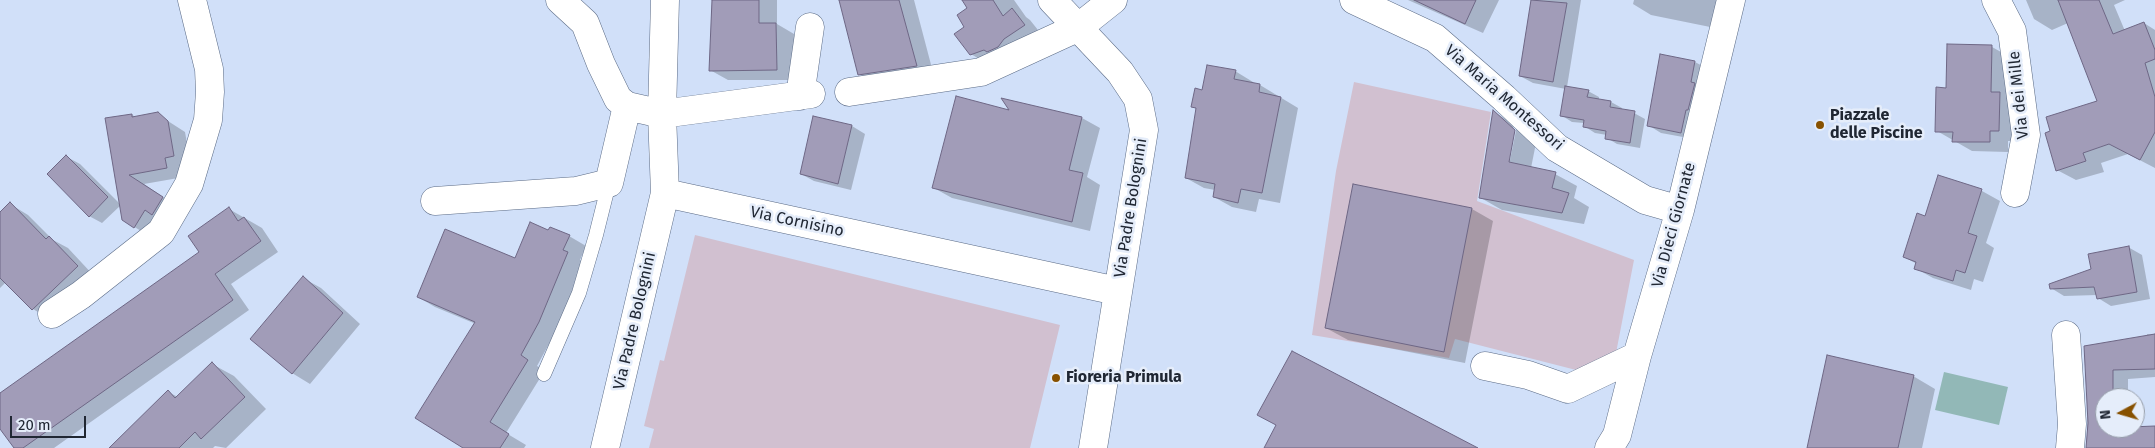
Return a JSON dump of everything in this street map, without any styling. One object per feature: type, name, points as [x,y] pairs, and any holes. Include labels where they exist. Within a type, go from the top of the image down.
[{"type":"street","points":[[52,314],[81,295],[161,232],[189,184],[208,120],[210,92],[209,69],[192,0]]},
{"type":"street","points":[[560,0],[585,23],[601,64],[618,99],[627,106],[662,114],[806,95],[810,27]]},
{"type":"street","points":[[665,0],[662,114],[665,193]]},
{"type":"street","name":"Via Padre Bolognini","points":[[1052,0],[1120,72],[1138,99],[1144,130],[1093,448]]},
{"type":"street","points":[[849,92],[981,72],[1079,27],[1113,0]]},
{"type":"street","name":"Via Maria Montessori","points":[[1354,0],[1436,38],[1557,148],[1645,200],[1680,210]]},
{"type":"street","name":"Via Dieci Giornate","points":[[1609,448],[1617,435],[1637,356],[1680,210],[1731,0]]},
{"type":"street","name":"Via dei Mille","points":[[1996,0],[2012,31],[2026,135],[2014,193]]},
{"type":"street","points":[[435,201],[576,191],[609,183],[627,106]]},
{"type":"street","name":"Via Padre Bolognini","points":[[605,448],[665,193]]},
{"type":"street","name":"Via Cornisino","points":[[665,193],[1117,290]]},
{"type":"street","points":[[2066,335],[2072,424],[2070,448]]},
{"type":"street","points":[[1485,366],[1528,375],[1568,389],[1637,356]]},
{"type":"lane","points":[[544,374],[579,293],[609,183]]},
{"type":"shaded area","points":[[1354,82],[1491,112],[1477,201],[1634,260],[1616,353],[1580,371],[1455,339],[1449,358],[1312,335],[1336,171]]},
{"type":"shaded area","points":[[695,235],[1060,325],[1030,448],[649,448],[654,429],[644,426],[660,360],[664,361]]},
{"type":"shaded area","points":[[1944,372],[2008,387],[1999,425],[1935,410]]},
{"type":"building","points":[[712,0],[759,0],[759,23],[776,23],[777,70],[709,71]]},
{"type":"building","points":[[839,0],[899,0],[917,66],[858,75]]},
{"type":"building","points":[[962,0],[993,0],[1003,16],[1012,8],[1025,25],[1004,39],[998,47],[987,52],[984,50],[970,55],[954,34],[964,27],[957,15],[967,8]]},
{"type":"building","points":[[1414,0],[1476,0],[1465,24]]},
{"type":"building","points":[[1531,0],[1567,3],[1553,82],[1519,76]]},
{"type":"building","points":[[2058,0],[2099,0],[2113,34],[2144,22],[2155,50],[2155,59],[2145,63],[2155,97],[2155,132],[2140,160],[2109,144],[2083,153],[2086,161],[2056,171],[2045,133],[2050,131],[2046,117],[2097,101]]},
{"type":"building","points":[[1947,44],[1992,45],[1991,92],[2000,92],[1999,131],[1990,131],[1990,142],[1952,142],[1953,132],[1935,132],[1936,87],[1946,88]]},
{"type":"building","points":[[1660,54],[1695,61],[1691,82],[1695,83],[1681,133],[1647,126]]},
{"type":"building","points":[[1207,65],[1236,70],[1234,79],[1260,84],[1259,92],[1281,97],[1262,193],[1241,189],[1238,203],[1213,197],[1215,184],[1185,178],[1196,108],[1191,107],[1195,88],[1202,90]]},
{"type":"building","points":[[1565,86],[1589,90],[1587,97],[1611,101],[1610,107],[1635,111],[1630,143],[1605,139],[1606,131],[1583,127],[1584,120],[1560,116]]},
{"type":"building","points":[[956,96],[1009,110],[1001,98],[1082,117],[1069,170],[1083,173],[1072,222],[932,188]]},
{"type":"building","points":[[1493,110],[1515,130],[1509,162],[1556,172],[1552,188],[1569,193],[1562,213],[1479,198]]},
{"type":"building","points":[[158,112],[168,121],[174,156],[165,158],[167,168],[129,175],[163,197],[152,215],[145,210],[134,228],[122,220],[105,118],[132,114],[132,117]]},
{"type":"building","points":[[813,116],[852,125],[838,184],[800,174]]},
{"type":"building","points":[[66,155],[108,197],[89,217],[47,174]]},
{"type":"building","points":[[1938,175],[1982,189],[1968,233],[1977,236],[1965,273],[1956,270],[1953,281],[1914,269],[1916,262],[1903,257],[1917,213],[1925,216]]},
{"type":"building","points":[[1353,184],[1472,208],[1444,352],[1325,328]]},
{"type":"building","points":[[10,202],[46,239],[49,236],[78,266],[32,310],[0,278],[0,212]]},
{"type":"building","points":[[229,207],[238,221],[244,217],[261,241],[215,274],[233,300],[23,448],[14,448],[0,429],[0,393],[199,252],[188,236]]},
{"type":"building","points":[[530,222],[548,230],[550,227],[570,235],[563,250],[568,252],[539,322],[521,355],[528,360],[490,422],[509,434],[500,448],[463,448],[415,418],[475,322],[417,297],[445,229],[515,258]]},
{"type":"building","points":[[2129,246],[2137,292],[2097,299],[2094,287],[2050,289],[2049,284],[2091,269],[2088,254]]},
{"type":"building","points":[[303,276],[343,313],[292,374],[250,339]]},
{"type":"building","points":[[2155,334],[2155,369],[2113,370],[2113,388],[2095,388],[2095,438],[2145,438],[2145,426],[2155,426],[2155,448],[2086,448],[2088,423],[2084,346]]},
{"type":"building","points":[[1292,351],[1478,448],[1264,448],[1276,425],[1257,415]]},
{"type":"building","points":[[1827,355],[1914,375],[1898,448],[1807,448]]},
{"type":"building","points":[[212,362],[245,397],[201,439],[195,432],[179,448],[109,448],[168,390],[175,398]]},
{"type":"place","name":"Piazzale delle Piscine","points":[[1820,125]]},
{"type":"place","name":"Fioreria Primula","points":[[1056,378]]}]
